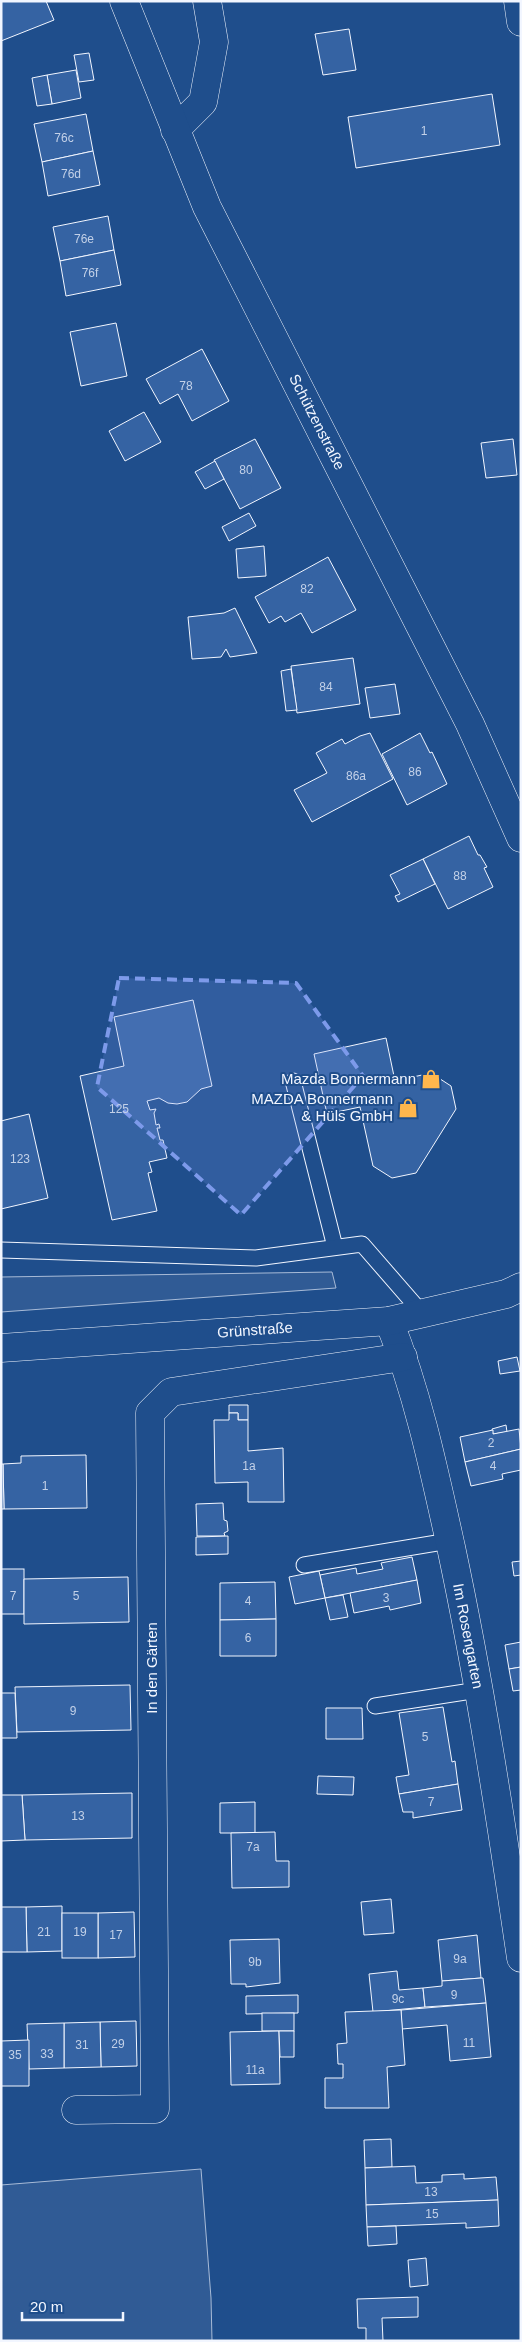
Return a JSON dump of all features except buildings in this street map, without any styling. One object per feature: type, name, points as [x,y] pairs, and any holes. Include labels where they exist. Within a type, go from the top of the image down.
[{"type":"street","name":"Schützenstraße","points":[[124,1],[207,207],[470,724],[521,838]]},
{"type":"street","points":[[175,130],[203,102],[214,42],[207,1]]},
{"type":"street","points":[[518,1],[521,22]]},
{"type":"street","name":"Grünstraße","points":[[1,1348],[389,1321],[516,1293]]},
{"type":"street","name":"Im Rosengarten","points":[[389,1321],[403,1357],[427,1437],[467,1622],[504,1839],[521,1958]]},
{"type":"street","name":"In den Gärten","points":[[76,2110],[155,2109],[150,1413],[171,1392],[403,1357]]},
{"type":"lane","points":[[293,1081],[334,1247]]},
{"type":"lane","points":[[1,1250],[256,1258],[362,1244],[422,1314]]},
{"type":"lane","points":[[304,1565],[449,1541]]},
{"type":"lane","points":[[375,1706],[478,1690]]},
{"type":"highlighted area","points":[[119,978],[296,983],[363,1076],[241,1215],[97,1087]]},
{"type":"shaded area","points":[[332,1272],[336,1288],[1,1312],[1,1277]]},
{"type":"shaded area","points":[[201,2169],[211,2298],[212,2341],[1,2341],[1,2185]]},
{"type":"place","name":"Mazda Bonnermann","points":[[431,1079]]},
{"type":"place","name":"MAZDA Bonnermann & Hüls GmbH","points":[[408,1108]]}]
